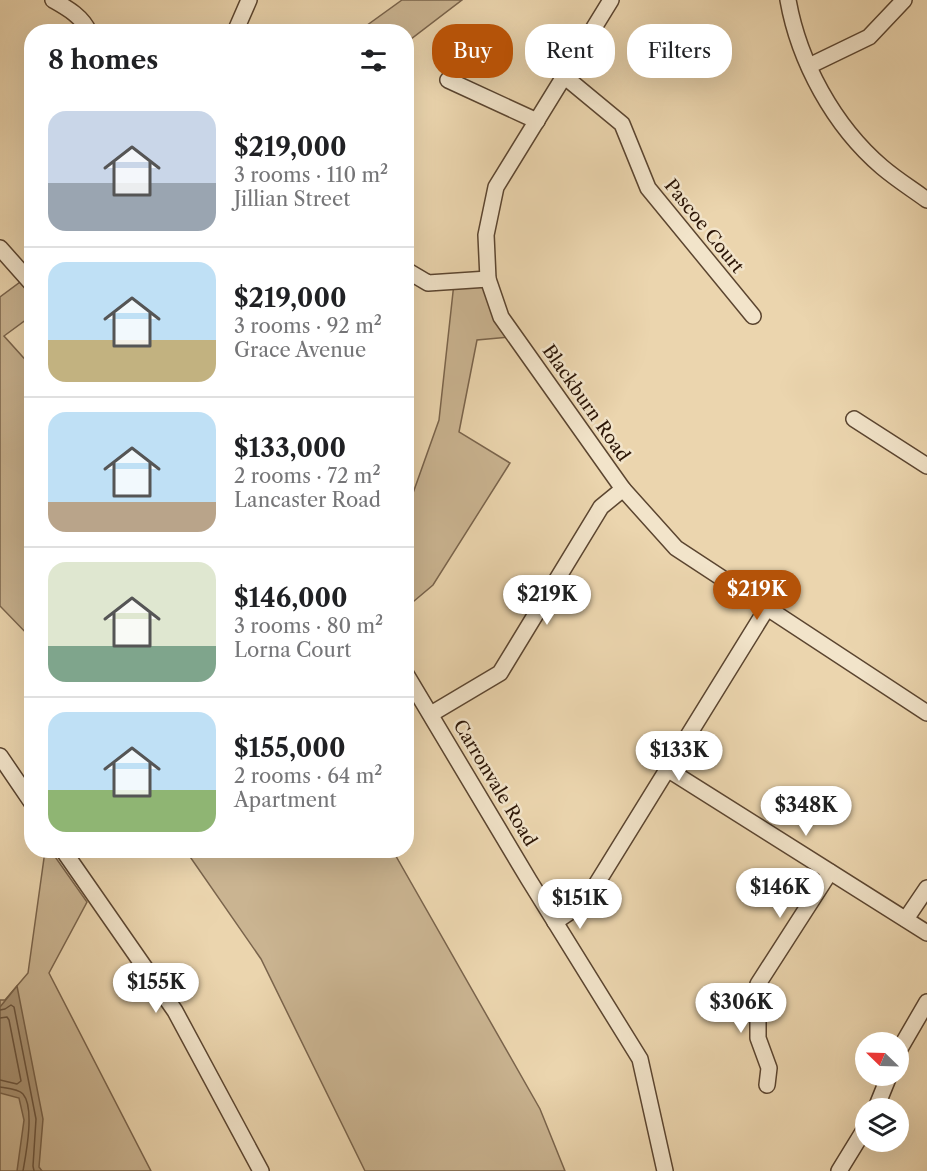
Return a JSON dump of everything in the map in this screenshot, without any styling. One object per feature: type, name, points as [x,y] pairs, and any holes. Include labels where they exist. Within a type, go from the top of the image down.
[{"type":"street","points":[[53,0],[71,10],[85,24]]},
{"type":"street","points":[[238,24],[249,0]]},
{"type":"street","name":"Blackburn Road","points":[[595,24],[610,0]]},
{"type":"street","points":[[788,0],[798,39],[809,66],[838,121],[882,167],[927,200]]},
{"type":"street","points":[[809,66],[869,37],[904,0]]},
{"type":"street","name":"Blackburn Road","points":[[563,78],[496,187],[486,235],[488,279],[501,316],[623,489],[676,548],[927,713]]},
{"type":"street","name":"Pascoe Court","points":[[566,78],[622,124],[648,188],[753,316]]},
{"type":"street","points":[[448,80],[537,121]]},
{"type":"street","points":[[0,248],[24,275]]},
{"type":"street","points":[[414,275],[428,283],[488,279]]},
{"type":"street","points":[[854,419],[927,466]]},
{"type":"street","points":[[431,714],[500,673],[600,507],[623,489]]},
{"type":"street","points":[[555,922],[586,901],[767,608]]},
{"type":"street","name":"Carronvale Road","points":[[414,687],[640,1059],[665,1171]]},
{"type":"street","points":[[0,756],[5,774],[24,794]]},
{"type":"street","points":[[667,769],[927,933]]},
{"type":"street","points":[[69,858],[175,1011],[261,1171]]},
{"type":"street","points":[[767,1085],[769,1068],[758,1038],[758,984],[830,872]]},
{"type":"street","points":[[906,919],[927,888]]},
{"type":"street","points":[[909,1033],[927,1002]]},
{"type":"street","points":[[839,1171],[855,1144]]},
{"type":"shaded area","points":[[402,0],[462,0],[414,37],[414,24],[369,24]]},
{"type":"shaded area","points":[[24,279],[24,321],[4,336],[24,358],[24,631],[0,606],[0,297]]},
{"type":"shaded area","points":[[487,281],[510,337],[477,340],[459,432],[510,463],[433,585],[414,601],[414,490],[439,420],[454,283]]},
{"type":"shaded area","points":[[44,858],[56,858],[87,902],[49,973],[151,1171],[0,1171],[0,1000],[5,1000],[28,973]]},
{"type":"shaded area","points":[[191,858],[397,858],[540,1109],[565,1171],[365,1171],[261,959]]},
{"type":"water","points":[[17,986],[43,1119],[39,1167],[42,1171],[17,1171],[24,1120],[19,1098],[0,1093],[0,1007]]}]
